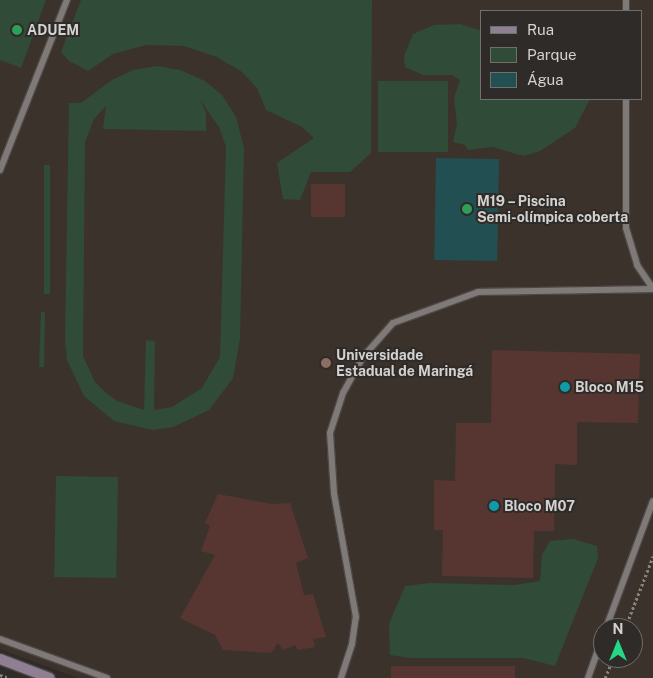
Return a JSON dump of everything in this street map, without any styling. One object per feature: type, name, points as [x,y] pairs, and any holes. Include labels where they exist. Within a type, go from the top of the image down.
[{"type":"main road","points":[[0,659],[50,678]]},
{"type":"lane","points":[[0,170],[67,0]]},
{"type":"lane","points":[[626,100],[626,228],[636,265],[653,289]]},
{"type":"lane","points":[[341,678],[352,644],[356,617],[332,484],[330,434],[343,393],[363,357],[393,323],[478,292],[653,289]]},
{"type":"lane","points":[[610,618],[653,501]]},
{"type":"lane","points":[[0,639],[107,678]]},
{"type":"lane","points":[[588,678],[593,664]]},
{"type":"path","points":[[629,618],[653,556]]},
{"type":"path","points":[[0,675],[9,678]]},
{"type":"shaded area","name":"Universidade Estadual de Maringá","points":[[0,0],[653,0],[653,678],[78,678],[0,649]]},
{"type":"green space","name":"ADUEM","points":[[0,0],[46,0],[21,68],[0,60]]},
{"type":"green space","points":[[81,0],[372,0],[371,153],[350,172],[311,172],[300,200],[283,199],[277,163],[314,138],[302,127],[266,110],[257,88],[242,72],[217,57],[184,46],[146,45],[113,54],[88,71],[69,61],[61,52]]},
{"type":"green space","points":[[460,24],[480,30],[480,100],[589,100],[575,128],[540,151],[524,156],[492,147],[468,150],[465,145],[453,142],[457,124],[454,98],[460,80],[452,75],[423,75],[405,67],[404,56],[413,34],[434,25]]},
{"type":"green space","points":[[157,66],[180,70],[205,81],[222,95],[236,117],[244,148],[240,339],[233,378],[209,410],[173,427],[153,430],[114,421],[84,396],[67,360],[65,340],[69,103],[81,103],[112,80],[133,70]],"holes":[[[200,100],[219,127],[226,147],[220,357],[202,388],[172,407],[154,410],[155,341],[146,340],[144,410],[117,401],[105,392],[95,382],[83,356],[85,142],[94,119],[106,106],[103,129],[206,131],[206,113]]]},
{"type":"green space","points":[[378,81],[448,81],[448,152],[378,152]]},
{"type":"green space","points":[[44,165],[50,165],[50,294],[44,294]]},
{"type":"green space","points":[[41,312],[45,312],[44,367],[39,367]]},
{"type":"green space","points":[[56,476],[118,477],[116,578],[54,577]]},
{"type":"green space","points":[[573,539],[597,546],[598,558],[555,666],[523,658],[410,658],[390,655],[389,624],[405,586],[430,583],[515,585],[540,581],[542,555],[550,541]]},
{"type":"water","name":"M19 – Piscina Semi-olímpica coberta","points":[[436,158],[499,159],[497,261],[434,260]]},
{"type":"building","points":[[311,184],[345,184],[345,217],[311,217]]},
{"type":"building","points":[[492,350],[640,354],[638,423],[577,422],[577,465],[555,464],[554,531],[534,531],[533,578],[442,576],[443,530],[434,530],[434,480],[455,481],[456,423],[491,423]]},
{"type":"building","points":[[218,494],[272,504],[290,503],[308,558],[296,563],[304,595],[313,594],[326,637],[313,639],[315,647],[298,650],[295,645],[283,650],[278,643],[271,653],[223,650],[215,635],[180,618],[215,555],[201,551],[210,526],[205,523]]},
{"type":"building","points":[[391,666],[515,666],[515,678],[391,678]]},
{"type":"place","name":"ADUEM","points":[[17,30]]},
{"type":"place","name":"M19 – Piscina Semi-olímpica coberta","points":[[467,209]]},
{"type":"place","name":"Universidade Estadual de Maringá","points":[[326,363]]},
{"type":"place","name":"Bloco M15","points":[[565,387]]},
{"type":"place","name":"Bloco M07","points":[[494,506]]}]
